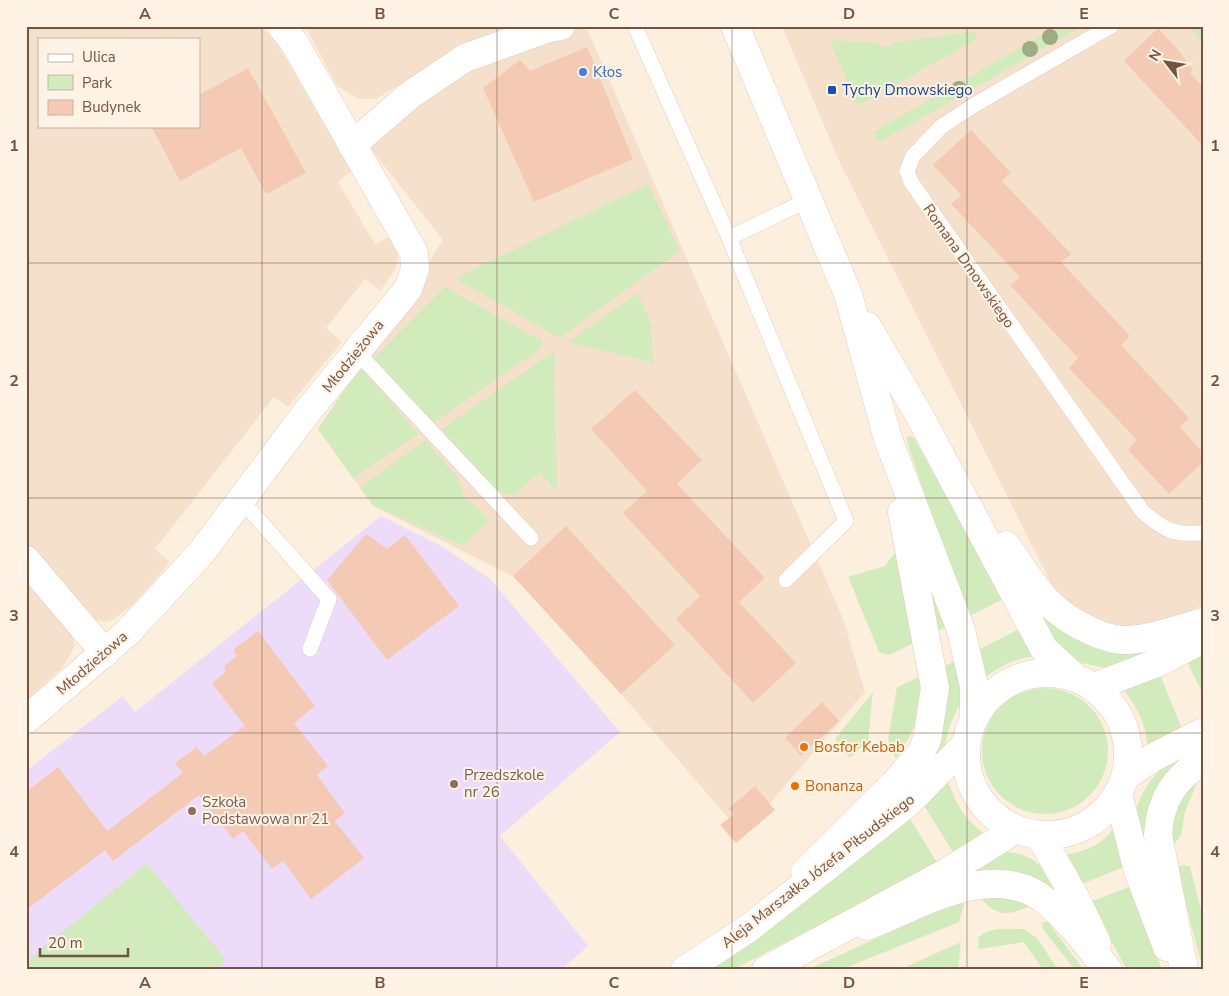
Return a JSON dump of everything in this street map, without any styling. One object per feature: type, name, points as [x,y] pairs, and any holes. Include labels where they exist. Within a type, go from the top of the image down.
[{"type":"street","name":"Młodzieżowa","points":[[26,720],[128,632],[175,582],[242,501],[302,418],[408,289],[415,269],[414,252],[294,42],[281,26]]},
{"type":"street","points":[[352,145],[410,94],[465,58],[548,28],[561,26]]},
{"type":"street","points":[[735,26],[848,294],[918,413],[1044,649],[1113,706],[1126,730],[1130,752],[1122,785],[1138,871],[1176,970]]},
{"type":"street","points":[[748,928],[897,780],[920,754],[927,740],[931,725],[934,680],[888,439],[848,294]]},
{"type":"street","points":[[918,413],[1038,593],[1056,611],[1072,623],[1103,636],[1126,640],[1152,637],[1203,622]]},
{"type":"street","points":[[888,439],[961,630],[974,686],[974,718]]},
{"type":"street","points":[[26,560],[105,653]]},
{"type":"street","points":[[1203,639],[1162,660],[1083,682],[1050,672],[1027,675],[1012,680],[987,698],[974,718],[966,744],[967,770],[976,795],[993,816],[1028,833],[1064,834],[1086,826],[1104,813],[1122,785],[1152,758],[1203,732]]},
{"type":"street","name":"Aleja Marszałka Józefa Piłsudskiego","points":[[685,970],[748,928],[909,802],[966,744]]},
{"type":"street","points":[[1184,970],[1158,835],[1159,818],[1169,791],[1187,770],[1203,760]]},
{"type":"street","points":[[771,967],[949,871],[1028,833]]},
{"type":"street","points":[[1028,833],[1076,899],[1109,970]]},
{"type":"street","points":[[771,967],[959,889],[987,883],[1008,884],[1022,888],[1046,901],[1109,970]]},
{"type":"lane","points":[[636,26],[729,238],[846,521],[786,580]]},
{"type":"lane","name":"Romana Dmowskiego","points":[[1111,26],[976,104],[942,126],[912,156],[908,170],[911,182],[1143,512],[1160,526],[1180,535],[1203,533]]},
{"type":"lane","points":[[729,238],[808,200]]},
{"type":"lane","points":[[357,352],[531,538]]},
{"type":"lane","points":[[242,501],[330,599],[310,650]]},
{"type":"shaded area","points":[[26,26],[261,26],[275,41],[351,171],[338,182],[375,244],[391,236],[397,246],[396,268],[380,291],[365,279],[326,328],[342,342],[288,407],[274,397],[155,549],[170,562],[133,605],[112,620],[103,622],[93,619],[26,548]]},
{"type":"shaded area","points":[[305,26],[510,26],[472,41],[376,99],[359,99],[337,86]]},
{"type":"shaded area","points":[[557,26],[586,26],[843,619],[865,692],[743,835],[524,582],[373,506],[318,429],[443,240],[370,148],[468,65]]},
{"type":"shaded area","points":[[782,26],[1203,26],[1203,605],[1165,622],[1120,630],[1098,626],[1058,597],[839,161]]},
{"type":"shaded area","points":[[381,516],[443,547],[490,579],[620,732],[500,836],[588,946],[561,970],[26,970],[26,771],[123,696],[135,712]]},
{"type":"shaded area","points":[[26,576],[71,632],[75,646],[63,667],[26,701]]},
{"type":"green space","points":[[1058,26],[1083,26],[879,142],[873,132]]},
{"type":"green space","points":[[1188,26],[1203,26],[1203,43]]},
{"type":"green space","points":[[971,32],[976,33],[975,40],[860,105],[857,103],[831,44],[832,40],[879,43],[880,47],[892,46],[894,42]]},
{"type":"green space","points":[[648,184],[680,251],[559,338],[455,278]]},
{"type":"green space","points":[[445,287],[542,341],[540,349],[432,424],[373,359]]},
{"type":"green space","points":[[638,293],[651,324],[653,363],[568,342]]},
{"type":"green space","points":[[554,351],[557,491],[540,472],[513,496],[494,489],[439,431]]},
{"type":"green space","points":[[361,367],[418,434],[353,478],[318,429]]},
{"type":"green space","points":[[910,436],[914,438],[1003,599],[966,618],[908,445],[907,438]]},
{"type":"green space","points":[[425,440],[459,479],[464,496],[489,520],[463,546],[373,505],[360,488]]},
{"type":"green space","points":[[899,547],[918,641],[889,655],[879,652],[848,577],[885,566]]},
{"type":"green space","points":[[923,563],[949,626],[937,631]]},
{"type":"green space","points":[[1047,614],[1072,635],[1094,645],[1151,651],[1112,669],[1081,663],[1054,646],[1037,621]]},
{"type":"green space","points":[[1019,629],[1036,656],[1008,663],[984,678],[978,650]]},
{"type":"green space","points":[[1203,648],[1203,694],[1184,656]]},
{"type":"green space","points":[[958,659],[961,702],[950,725],[945,745],[937,759],[928,769],[947,701],[943,667]]},
{"type":"green space","points":[[1158,670],[1182,729],[1148,748],[1140,715],[1121,687]]},
{"type":"green space","points":[[924,675],[917,719],[909,738],[896,759],[888,739],[897,687]]},
{"type":"green space","points":[[1045,688],[1069,693],[1080,698],[1090,706],[1098,716],[1103,727],[1108,751],[1103,775],[1098,786],[1090,796],[1080,804],[1069,809],[1045,814],[1021,809],[1010,804],[1000,796],[992,786],[987,775],[982,751],[987,727],[992,716],[1000,706],[1010,698],[1021,693]]},
{"type":"green space","points":[[873,692],[868,741],[850,758],[835,739]]},
{"type":"green space","points":[[1180,752],[1189,755],[1166,778],[1153,797],[1150,819],[1153,853],[1142,858],[1134,827],[1139,801],[1156,774]]},
{"type":"green space","points":[[1201,772],[1185,812],[1181,835],[1172,847],[1170,824],[1172,815],[1181,798]]},
{"type":"green space","points":[[948,780],[954,797],[966,817],[986,835],[955,855],[921,801]]},
{"type":"green space","points":[[907,814],[938,864],[732,970],[712,970]]},
{"type":"green space","points":[[1112,830],[1117,833],[1126,866],[1082,884],[1063,857],[1088,849],[1105,838]]},
{"type":"green space","points":[[1002,852],[1030,858],[1043,869],[1061,892],[1053,897],[972,877],[965,870]]},
{"type":"green space","points":[[147,863],[226,960],[214,970],[26,970],[26,962]]},
{"type":"green space","points":[[1189,866],[1191,870],[1203,919],[1203,970],[1176,867]]},
{"type":"green space","points":[[1134,885],[1162,970],[1127,970],[1090,902]]},
{"type":"green space","points":[[978,895],[1009,896],[1030,906],[1007,913],[995,911]]},
{"type":"green space","points":[[960,900],[964,905],[959,922],[840,970],[807,970]]},
{"type":"green space","points":[[1043,922],[1048,922],[1084,970],[1075,970],[1042,928]]},
{"type":"green space","points":[[1000,929],[1024,929],[1037,938],[1058,970],[1043,970],[1024,942],[979,949],[978,938],[982,934]]},
{"type":"green space","points":[[961,942],[958,970],[899,970]]},
{"type":"building","points":[[1158,28],[1179,51],[1193,70],[1190,73],[1203,87],[1203,146],[1124,61]]},
{"type":"building","points":[[587,47],[633,159],[534,202],[483,88],[520,60],[530,71]]},
{"type":"building","points":[[248,68],[306,173],[266,194],[241,148],[180,181],[152,128],[200,128],[200,94]]},
{"type":"building","points":[[971,130],[1011,173],[1002,181],[1071,254],[1061,262],[1130,336],[1121,345],[1189,418],[1180,427],[1203,453],[1203,462],[1169,494],[1128,450],[1137,440],[1069,368],[1078,358],[1010,285],[1020,277],[951,204],[961,195],[933,165]]},
{"type":"building","points":[[635,390],[702,460],[677,484],[765,578],[739,602],[796,663],[753,703],[676,619],[700,596],[623,513],[647,491],[591,429]]},
{"type":"building","points":[[566,526],[675,645],[621,694],[513,576]]},
{"type":"building","points":[[366,534],[387,549],[405,535],[459,606],[387,660],[327,580]]},
{"type":"building","points":[[258,631],[315,706],[294,723],[328,766],[317,775],[345,813],[335,821],[364,858],[311,899],[283,861],[272,869],[243,831],[233,839],[199,795],[113,861],[105,850],[26,910],[26,792],[58,767],[107,831],[183,773],[175,763],[197,747],[204,756],[245,726],[212,683],[226,672],[224,666],[237,656],[233,650]]},
{"type":"building","points":[[822,702],[839,721],[801,756],[785,738]]},
{"type":"building","points":[[755,786],[775,810],[736,843],[720,825],[734,814],[728,809]]},
{"type":"place","name":"Kłos","points":[[583,72]]},
{"type":"place","name":"Tychy Dmowskiego","points":[[832,90]]},
{"type":"place","name":"Bosfor Kebab","points":[[804,747]]},
{"type":"place","name":"Przedszkole nr 26","points":[[454,784]]},
{"type":"place","name":"Bonanza","points":[[795,786]]},
{"type":"place","name":"Szkoła Podstawowa nr 21","points":[[192,811]]}]
